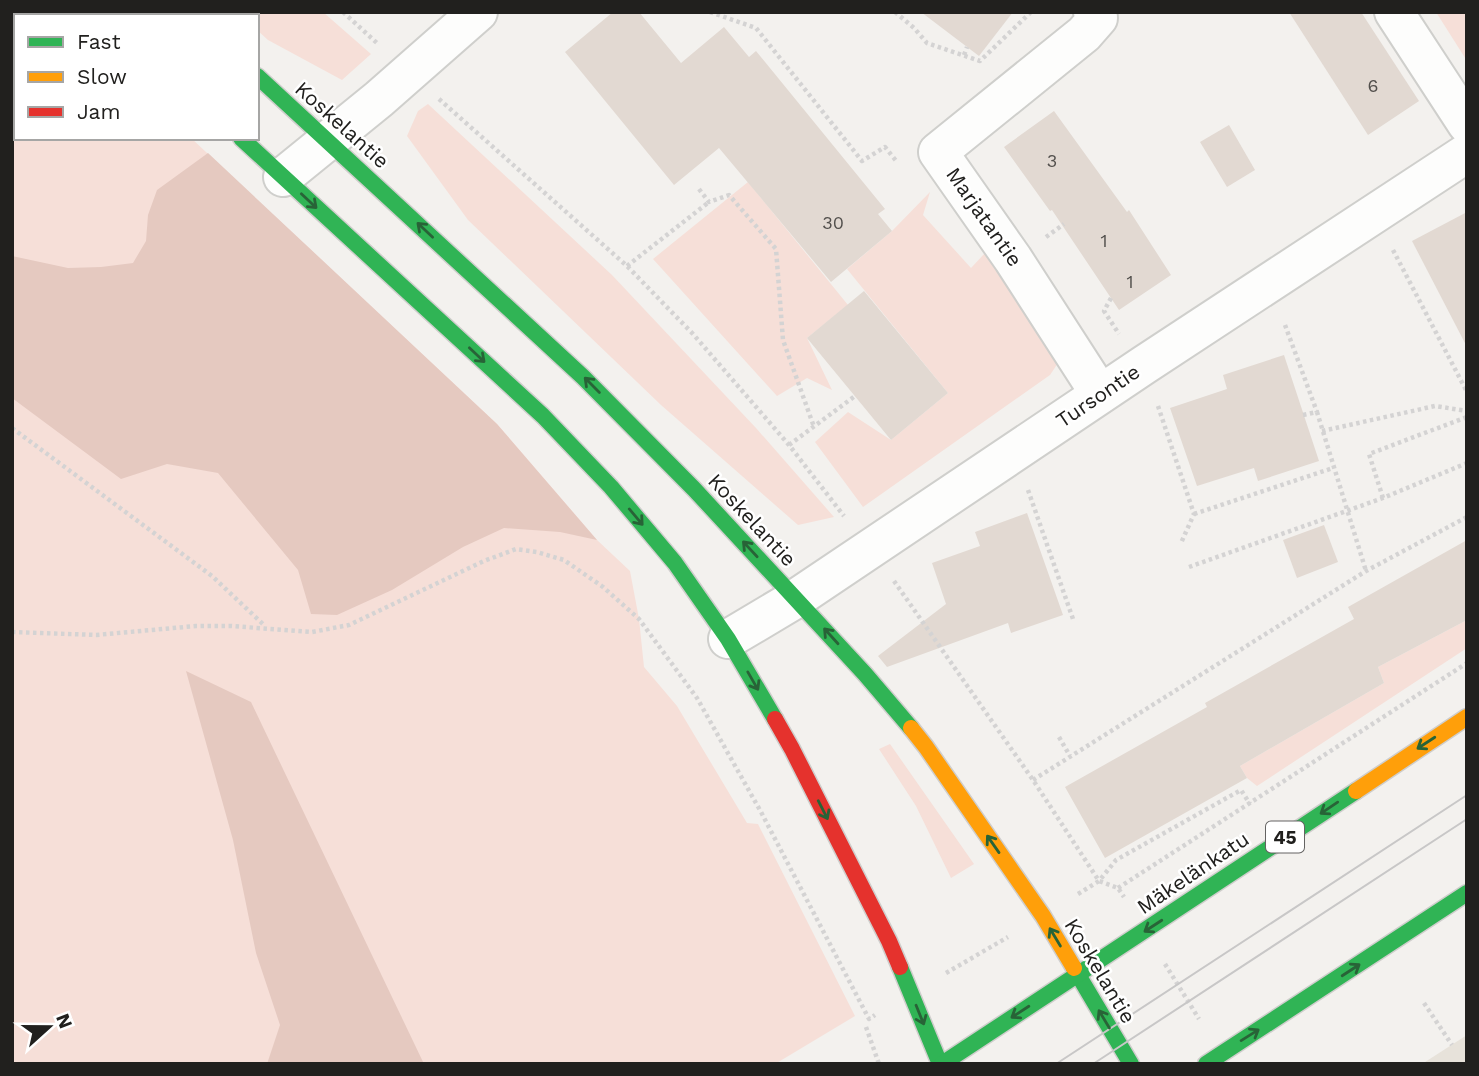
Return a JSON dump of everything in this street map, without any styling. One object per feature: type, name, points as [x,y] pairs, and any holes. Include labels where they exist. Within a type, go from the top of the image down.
[{"type":"main road","name":"Koskelantie","points":[[259,78],[583,377],[694,489],[873,683],[926,747],[1043,916],[1131,1064]]},
{"type":"main road","points":[[243,140],[543,416],[611,487],[675,563],[729,639],[792,749],[889,941],[941,1064]]},
{"type":"main road","name":"Mäkelänkatu","points":[[941,1064],[1467,717]]},
{"type":"main road","points":[[1206,1064],[1467,893]]},
{"type":"street","points":[[283,177],[329,141],[478,12]]},
{"type":"street","name":"Marjatantie","points":[[1093,12],[1098,18],[1084,34],[938,152],[1013,259],[1100,394]]},
{"type":"street","points":[[1394,12],[1467,124]]},
{"type":"street","name":"Tursontie","points":[[729,639],[797,598],[859,535],[1100,394],[1467,153]]},
{"type":"path","points":[[710,12],[756,28],[862,161],[885,147],[902,167]]},
{"type":"path","points":[[895,12],[927,43],[979,61],[1031,12]]},
{"type":"path","points":[[964,55],[967,47]]},
{"type":"path","points":[[438,97],[627,266],[693,334],[789,445],[891,577],[1033,780],[1099,881],[1118,888],[1467,663]]},
{"type":"path","points":[[699,189],[709,202]]},
{"type":"path","points":[[627,266],[709,202],[729,195],[776,249],[783,340],[814,427]]},
{"type":"path","points":[[1390,242],[1467,392]]},
{"type":"path","points":[[1285,325],[1317,412],[1366,571]]},
{"type":"path","points":[[789,445],[855,396]]},
{"type":"path","points":[[1158,406],[1194,514],[1181,543]]},
{"type":"path","points":[[1322,431],[1435,406],[1467,411]]},
{"type":"path","points":[[1303,415],[1317,412]]},
{"type":"path","points":[[1383,498],[1369,454],[1467,417]]},
{"type":"path","points":[[12,428],[212,576],[266,628]]},
{"type":"path","points":[[1189,567],[1383,498],[1467,463]]},
{"type":"path","points":[[1194,514],[1334,468]]},
{"type":"path","points":[[1028,489],[1073,619]]},
{"type":"path","points":[[1033,780],[1366,571],[1467,516]]},
{"type":"path","points":[[12,632],[96,635],[196,626],[312,632],[349,625],[484,561],[516,549],[564,560],[603,587],[639,619],[697,698],[761,812],[869,1019],[1099,881],[1116,860],[1241,790],[1250,804]]},
{"type":"path","points":[[1059,737],[1070,756]]},
{"type":"path","points":[[1145,931],[1221,1053]]},
{"type":"path","points":[[1424,1003],[1452,1045]]},
{"type":"path","points":[[866,1027],[879,1064]]},
{"type":"shaded area","points":[[12,12],[37,12],[40,14],[14,14],[14,140],[193,140],[497,424],[597,540],[630,571],[644,667],[677,706],[747,823],[758,824],[855,1016],[775,1064],[12,1064]]},
{"type":"shaded area","points":[[237,12],[323,12],[371,54],[342,80],[268,40],[259,32],[259,14]]},
{"type":"shaded area","points":[[1436,12],[1467,12],[1467,61]]},
{"type":"shaded area","points":[[428,104],[612,275],[756,428],[834,517],[798,525],[661,405],[468,220],[407,136],[418,111]]},
{"type":"shaded area","points":[[208,153],[497,424],[597,540],[560,532],[504,528],[463,547],[392,590],[337,615],[311,614],[298,570],[218,473],[167,464],[121,479],[12,398],[12,256],[68,268],[133,263],[146,241],[148,215],[157,190]]},
{"type":"shaded area","points":[[748,182],[848,305],[807,338],[832,390],[807,378],[777,396],[653,259]]},
{"type":"shaded area","points":[[930,192],[923,215],[971,268],[985,253],[1058,363],[1050,375],[863,507],[815,442],[848,412],[891,440],[948,393],[847,269],[892,231]]},
{"type":"shaded area","points":[[1467,620],[1467,648],[1257,786],[1247,778],[1240,766],[1384,683],[1378,667]]},
{"type":"shaded area","points":[[186,671],[251,702],[424,1064],[267,1064],[280,1025],[256,953],[233,840]]},
{"type":"shaded area","points":[[890,744],[974,864],[951,878],[916,806],[879,749]]},
{"type":"shaded area","points":[[1467,1035],[1467,1064],[1422,1064]]},
{"type":"building","points":[[613,12],[639,12],[681,63],[724,27],[749,57],[756,51],[885,209],[878,214],[892,231],[831,282],[719,148],[674,185],[565,52]]},
{"type":"building","points":[[921,12],[1013,12],[979,56]]},
{"type":"building","points":[[1289,12],[1361,12],[1419,101],[1368,135]]},
{"type":"building","points":[[1054,111],[1127,212],[1129,210],[1171,275],[1119,310],[1052,210],[1050,211],[1004,147]]},
{"type":"building","points":[[1229,125],[1255,170],[1227,187],[1200,142]]},
{"type":"building","points":[[1467,212],[1467,347],[1412,241]]},
{"type":"building","points":[[864,291],[948,393],[891,440],[807,338]]},
{"type":"building","points":[[1284,355],[1319,461],[1258,481],[1254,468],[1197,486],[1170,408],[1227,389],[1223,375]]},
{"type":"building","points":[[1027,513],[1063,615],[1011,633],[1008,623],[887,667],[878,656],[946,604],[932,563],[980,546],[975,532]]},
{"type":"building","points":[[1324,525],[1338,562],[1297,578],[1283,540]]},
{"type":"building","points":[[1467,540],[1467,620],[1378,667],[1384,683],[1240,766],[1247,778],[1105,858],[1065,787],[1207,707],[1205,703],[1354,619],[1348,607]]},
{"type":"tram line","points":[[1056,1064],[1467,795]]},
{"type":"tram line","points":[[1093,1064],[1467,819]]},
{"type":"traffic: fast","points":[[259,78],[583,377],[694,489],[865,674],[911,728]]},
{"type":"traffic: fast","points":[[243,140],[543,416],[611,487],[675,563],[728,639],[775,719]]},
{"type":"traffic: fast","points":[[942,1064],[1356,791]]},
{"type":"traffic: fast","points":[[1206,1064],[1467,893]]},
{"type":"traffic: fast","points":[[900,967],[940,1064]]},
{"type":"traffic: fast","points":[[1074,968],[1131,1064]]},
{"type":"traffic: slow","points":[[1356,791],[1467,717]]},
{"type":"traffic: slow","points":[[911,728],[1043,916],[1074,968]]},
{"type":"traffic: jam","points":[[775,719],[900,967]]}]
